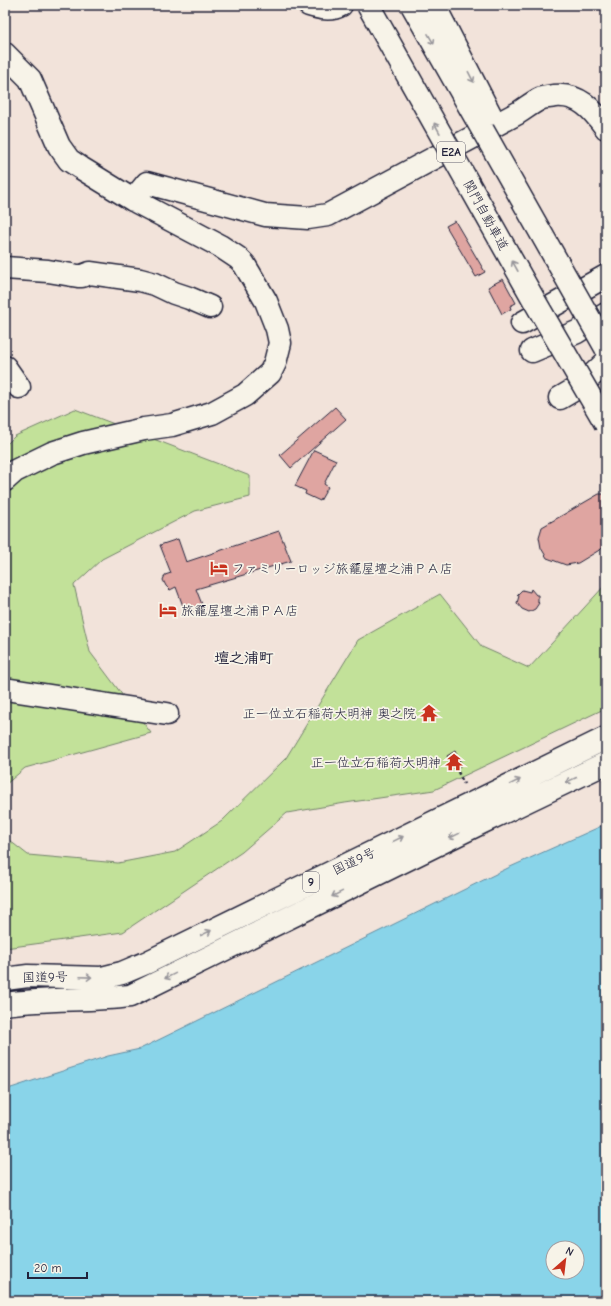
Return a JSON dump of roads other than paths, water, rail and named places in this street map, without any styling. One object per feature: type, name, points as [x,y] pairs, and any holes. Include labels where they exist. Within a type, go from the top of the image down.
[{"type":"main road","points":[[309,5],[321,9],[341,5]]},
{"type":"main road","name":"関門自動車道","points":[[368,5],[534,300],[606,424]]},
{"type":"main road","points":[[412,5],[606,348]]},
{"type":"main road","points":[[434,5],[502,138],[534,220]]},
{"type":"main road","points":[[5,54],[30,79],[59,146],[69,160],[134,200],[220,246],[244,264],[266,301],[277,329],[280,343],[275,362],[270,373],[245,395],[212,413],[172,425],[144,429],[83,443],[52,453],[15,471],[5,480]]},
{"type":"main road","points":[[134,200],[147,183],[265,215],[308,218],[328,215],[518,113],[542,98],[557,96],[572,97],[589,107],[606,128]]},
{"type":"main road","points":[[5,268],[48,271],[78,276],[82,276],[90,272],[140,280],[155,284],[210,307]]},
{"type":"main road","points":[[522,323],[606,276]]},
{"type":"main road","points":[[532,351],[578,332],[606,314]]},
{"type":"main road","points":[[560,398],[582,385],[606,362]]},
{"type":"main road","points":[[5,367],[19,387]]},
{"type":"main road","points":[[5,689],[167,714]]},
{"type":"main road","name":"国道9号","points":[[5,979],[28,976],[102,978],[122,973],[606,738]]},
{"type":"main road","name":"国道9号","points":[[5,1004],[28,1000],[96,1000],[130,996],[481,822],[606,763]]},
{"type":"water","points":[[606,824],[606,1301],[5,1301],[5,1090],[108,1056],[140,1049],[508,868]]},
{"type":"place","name":"ファミリーロッジ旅籠屋壇之浦ＰＡ店","points":[[219,568]]},
{"type":"place","name":"旅籠屋壇之浦ＰＡ店","points":[[168,610]]},
{"type":"place","name":"正一位立石稲荷大明神 奥之院","points":[[429,713]]},
{"type":"place","name":"正一位立石稲荷大明神","points":[[454,762]]},
{"type":"district","name":"壇之浦町","points":[[244,658]]}]
